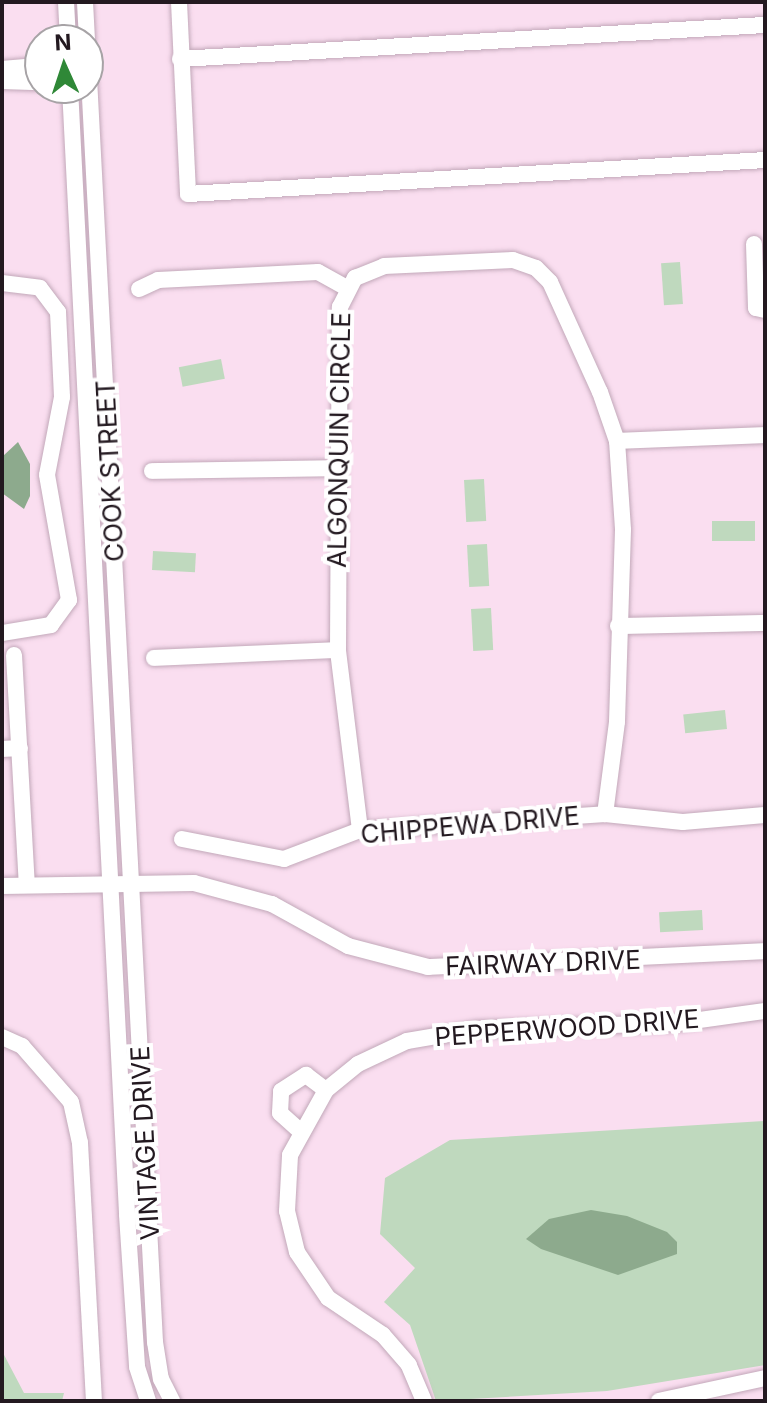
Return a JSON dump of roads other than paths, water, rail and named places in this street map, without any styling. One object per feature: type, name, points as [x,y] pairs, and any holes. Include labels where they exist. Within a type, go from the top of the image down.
[{"type":"street","points":[[66,2],[67,24]]},
{"type":"street","points":[[85,2],[86,24]]},
{"type":"street","points":[[179,2],[188,194],[765,160]]},
{"type":"street","points":[[180,59],[765,25]]},
{"type":"street","points":[[2,69],[24,67]]},
{"type":"street","points":[[2,81],[24,82]]},
{"type":"street","name":"COOK STREET","points":[[71,104],[111,882]]},
{"type":"street","name":"COOK STREET","points":[[90,104],[132,882]]},
{"type":"street","points":[[754,244],[756,308],[765,310]]},
{"type":"street","name":"ALGONQUIN CIRCLE","points":[[360,830],[338,650],[340,307],[347,288],[363,272],[384,266],[513,260],[536,268],[550,282],[617,441],[623,530],[617,722],[605,814]]},
{"type":"street","points":[[139,289],[158,280],[318,272],[347,288]]},
{"type":"street","points":[[2,283],[40,288],[58,312],[62,397],[47,475],[69,600],[51,625],[2,633]]},
{"type":"street","points":[[617,441],[765,435]]},
{"type":"street","points":[[152,471],[338,468]]},
{"type":"street","points":[[618,626],[765,623]]},
{"type":"street","points":[[154,658],[338,650]]},
{"type":"street","points":[[14,655],[27,885]]},
{"type":"street","points":[[2,749],[20,748]]},
{"type":"street","name":"CHIPPEWA DRIVE","points":[[182,839],[284,859],[360,830],[605,814],[683,822],[765,815]]},
{"type":"street","name":"VINTAGE DRIVE","points":[[111,882],[137,1367],[148,1401]]},
{"type":"street","name":"VINTAGE DRIVE","points":[[132,882],[155,1342],[161,1379],[172,1401]]},
{"type":"street","name":"FAIRWAY DRIVE","points":[[2,886],[194,883],[272,904],[348,946],[428,967],[765,951]]},
{"type":"street","name":"PEPPERWOOD DRIVE","points":[[424,1401],[409,1365],[383,1335],[328,1298],[297,1252],[286,1192],[290,1155],[300,1131],[326,1090],[358,1064],[407,1041],[477,1029],[678,1023],[765,1011]]},
{"type":"street","points":[[2,1037],[22,1046],[71,1102],[80,1143],[94,1401]]},
{"type":"street","points":[[300,1131],[280,1113],[281,1091],[306,1075],[326,1090]]},
{"type":"street","points":[[659,1401],[765,1378]]}]
